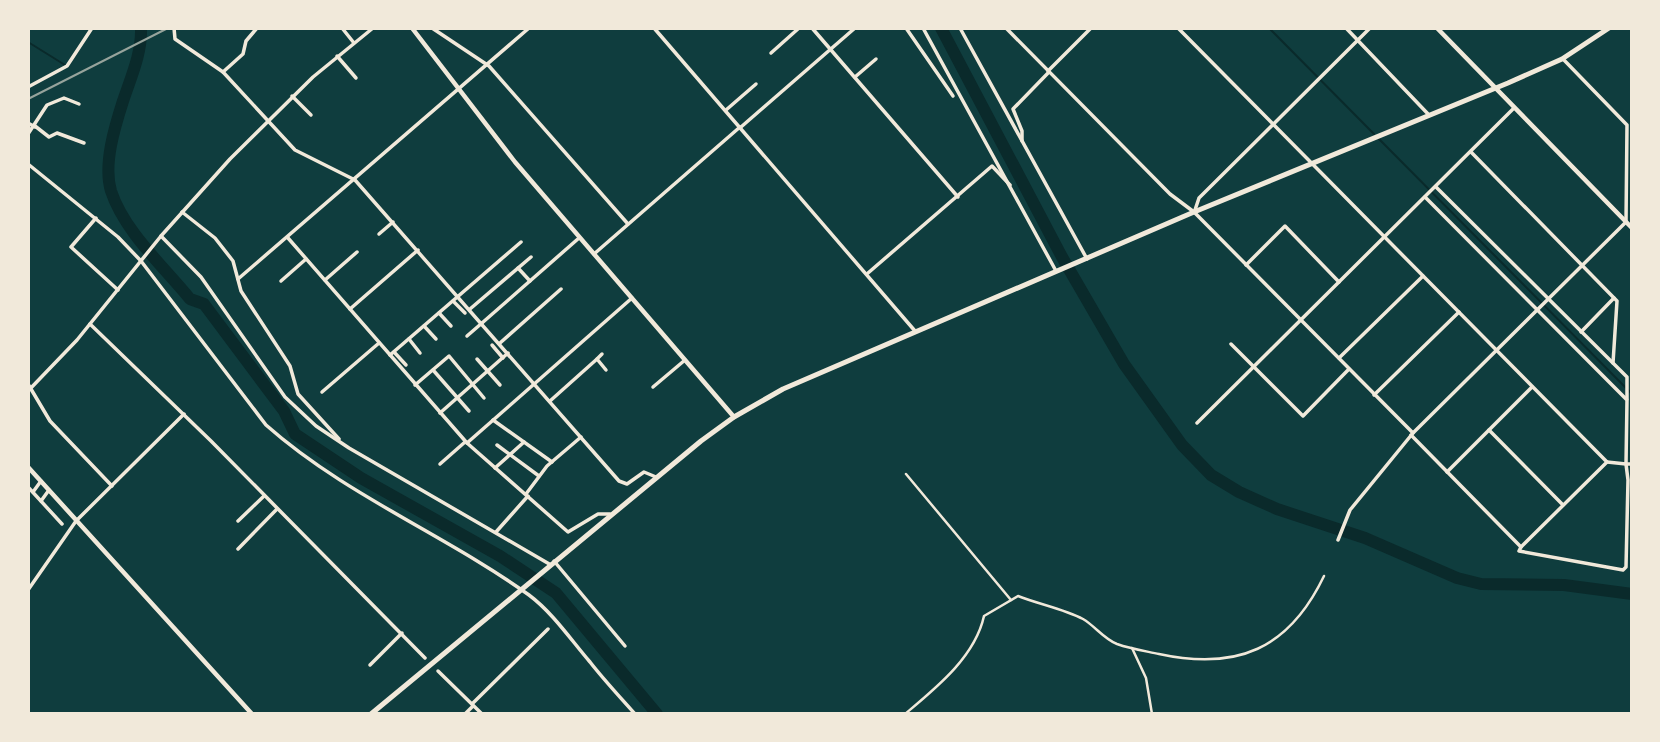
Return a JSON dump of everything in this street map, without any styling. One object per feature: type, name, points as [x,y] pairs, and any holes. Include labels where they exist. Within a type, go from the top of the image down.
[{"type":"highway","points":[[371,714],[610,514],[734,416],[809,377],[1194,212],[1386,135],[1562,59],[1609,28]]},
{"type":"street","points":[[28,87],[67,66],[92,28]]},
{"type":"street","points":[[174,28],[174,37],[179,43],[223,72],[295,150],[355,180],[623,484],[644,472],[656,477]]},
{"type":"street","points":[[223,72],[243,54],[246,40],[257,28]]},
{"type":"street","points":[[342,28],[354,43]]},
{"type":"street","points":[[113,486],[50,421],[29,387],[90,324],[160,237],[267,122],[337,56],[373,28]]},
{"type":"street","points":[[412,28],[458,91],[593,254],[734,416]]},
{"type":"street","points":[[432,28],[488,65],[628,224]]},
{"type":"street","points":[[238,279],[529,28]]},
{"type":"street","points":[[654,28],[916,331]]},
{"type":"street","points":[[771,53],[799,28]]},
{"type":"street","points":[[812,28],[958,197]]},
{"type":"street","points":[[593,254],[855,28]]},
{"type":"street","points":[[906,28],[954,96]]},
{"type":"street","points":[[923,28],[1058,272]]},
{"type":"street","points":[[960,28],[1087,259]]},
{"type":"street","points":[[1006,28],[1170,194],[1194,212],[1302,319],[1521,547]]},
{"type":"street","points":[[1022,142],[1022,131],[1013,109],[1090,28]]},
{"type":"street","points":[[1178,28],[1607,462],[1632,464]]},
{"type":"street","points":[[1346,28],[1430,116]]},
{"type":"street","points":[[1194,212],[1199,198],[1370,28]]},
{"type":"street","points":[[1437,28],[1513,109],[1632,228]]},
{"type":"street","points":[[337,56],[356,78]]},
{"type":"street","points":[[855,77],[876,59]]},
{"type":"street","points":[[1338,540],[1350,513],[1412,434],[1626,222],[1627,125],[1562,59]]},
{"type":"street","points":[[726,111],[756,84]]},
{"type":"street","points":[[292,96],[311,115]]},
{"type":"street","points":[[28,134],[47,105],[64,98],[79,104]]},
{"type":"street","points":[[1197,423],[1513,109]]},
{"type":"street","points":[[28,123],[49,137],[57,133],[84,143]]},
{"type":"street","points":[[1471,152],[1617,300],[1613,363]]},
{"type":"street","points":[[28,164],[142,259],[266,425],[289,445],[365,497],[444,541],[519,589],[551,615],[635,714]]},
{"type":"street","points":[[868,273],[992,166],[1012,187]]},
{"type":"street","points":[[1435,187],[1628,381],[1626,567],[1623,569],[1519,551],[1607,462]]},
{"type":"street","points":[[1426,196],[1627,399]]},
{"type":"street","points":[[182,212],[225,249],[236,266],[241,291],[290,366],[302,400],[343,443]]},
{"type":"street","points":[[96,218],[71,247],[118,290]]},
{"type":"street","points":[[379,234],[393,222]]},
{"type":"street","points":[[1246,265],[1285,226],[1339,282]]},
{"type":"street","points":[[160,237],[201,277],[285,397],[316,426],[552,563],[625,646]]},
{"type":"street","points":[[467,336],[579,237]]},
{"type":"street","points":[[288,238],[466,442],[569,532],[598,514],[610,514]]},
{"type":"street","points":[[390,355],[521,242]]},
{"type":"street","points":[[350,309],[418,250]]},
{"type":"street","points":[[325,281],[358,252]]},
{"type":"street","points":[[470,309],[531,257]]},
{"type":"street","points":[[281,281],[306,259]]},
{"type":"street","points":[[518,268],[530,281]]},
{"type":"street","points":[[1339,358],[1423,275]]},
{"type":"street","points":[[500,343],[561,289]]},
{"type":"street","points":[[440,464],[632,298]]},
{"type":"street","points":[[1581,332],[1614,298]]},
{"type":"street","points":[[453,301],[465,313]]},
{"type":"street","points":[[1374,395],[1459,312]]},
{"type":"street","points":[[439,313],[451,326]]},
{"type":"street","points":[[90,324],[184,414],[425,658]]},
{"type":"street","points":[[424,326],[436,339]]},
{"type":"street","points":[[408,339],[420,353]]},
{"type":"street","points":[[322,392],[379,343]]},
{"type":"street","points":[[1231,344],[1303,416],[1349,369]]},
{"type":"street","points":[[492,345],[503,358]]},
{"type":"street","points":[[394,352],[406,365]]},
{"type":"street","points":[[440,413],[508,353]]},
{"type":"street","points":[[550,401],[602,354]]},
{"type":"street","points":[[415,385],[449,356],[484,398]]},
{"type":"street","points":[[477,359],[500,385]]},
{"type":"street","points":[[597,359],[606,370]]},
{"type":"street","points":[[653,387],[685,360]]},
{"type":"street","points":[[433,370],[469,411]]},
{"type":"street","points":[[1447,472],[1533,386]]},
{"type":"street","points":[[28,590],[76,521],[184,414]]},
{"type":"street","points":[[493,420],[552,462]]},
{"type":"street","points":[[1489,430],[1563,505]]},
{"type":"street","points":[[496,532],[539,476],[581,437]]},
{"type":"street","points":[[495,468],[524,442]]},
{"type":"street","points":[[497,445],[539,476]]},
{"type":"street","points":[[28,467],[252,714]]},
{"type":"street","points":[[905,474],[1011,600]]},
{"type":"street","points":[[33,492],[41,481]]},
{"type":"street","points":[[28,487],[62,524]]},
{"type":"street","points":[[41,501],[49,490]]},
{"type":"street","points":[[238,521],[264,496]]},
{"type":"street","points":[[238,549],[277,509]]},
{"type":"street","points":[[905,714],[943,679],[969,650],[981,629],[984,616],[1018,596],[1082,619],[1115,643],[1179,658],[1216,660],[1247,654],[1269,645],[1290,627],[1314,597],[1324,576]]},
{"type":"street","points":[[465,714],[548,629]]},
{"type":"street","points":[[370,665],[402,633]]},
{"type":"street","points":[[1132,648],[1146,678],[1152,714]]},
{"type":"street","points":[[438,671],[482,714]]},
{"type":"waterway","points":[[141,28],[138,56],[114,133],[108,169],[111,191],[117,206],[135,234],[190,299],[204,304],[284,411],[295,434],[361,478],[500,556],[556,593],[657,714]]},
{"type":"waterway","points":[[941,28],[1062,257],[1124,364],[1182,445],[1211,475],[1239,492],[1277,509],[1365,538],[1457,578],[1481,584],[1564,585],[1632,594]]},
{"type":"waterway","points":[[1269,28],[1374,134]]},
{"type":"waterway","points":[[28,42],[65,65]]},
{"type":"waterway","points":[[1378,138],[1632,394]]},
{"type":"railway","points":[[28,99],[168,28]]}]
